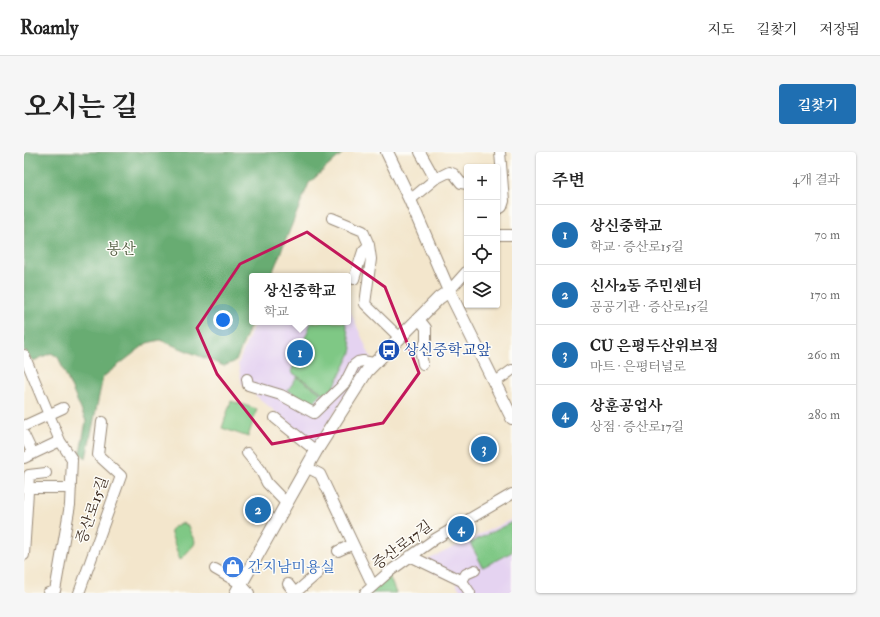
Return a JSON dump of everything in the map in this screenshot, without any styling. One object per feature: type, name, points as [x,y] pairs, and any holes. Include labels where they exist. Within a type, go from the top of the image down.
[{"type":"main road","points":[[387,152],[410,200],[449,292],[512,418]]},
{"type":"main road","points":[[242,590],[286,503],[366,370],[439,298],[449,292]]},
{"type":"street","points":[[420,152],[435,179]]},
{"type":"street","points":[[500,152],[504,201],[500,208]]},
{"type":"street","points":[[410,200],[435,179],[450,172],[454,174],[459,182],[464,184]]},
{"type":"street","points":[[332,218],[363,231],[369,245],[371,259],[365,304],[399,337]]},
{"type":"street","points":[[500,235],[512,236]]},
{"type":"street","points":[[354,279],[363,251],[369,245]]},
{"type":"street","points":[[449,292],[466,272]]},
{"type":"street","points":[[418,318],[426,328],[426,341],[421,354],[423,364]]},
{"type":"street","points":[[24,355],[60,441],[72,458],[70,506],[55,591],[48,593]]},
{"type":"street","points":[[247,379],[248,385],[281,395],[314,413],[345,383],[354,366],[358,362],[363,361],[373,363]]},
{"type":"street","points":[[494,383],[512,370]]},
{"type":"street","points":[[24,426],[64,408]]},
{"type":"street","points":[[275,418],[316,451]]},
{"type":"street","name":"증산로15길","points":[[79,593],[121,476],[98,455],[102,422]]},
{"type":"street","points":[[24,435],[28,456],[60,441]]},
{"type":"street","points":[[247,453],[260,469],[267,483],[286,503]]},
{"type":"street","points":[[308,468],[320,474],[352,543],[350,546],[338,551]]},
{"type":"street","points":[[24,555],[29,475],[46,474]]},
{"type":"street","points":[[29,488],[71,488]]},
{"type":"street","name":"증산로17길","points":[[365,593],[410,556],[448,530],[512,494]]},
{"type":"street","name":"증산로17길","points":[[352,543],[373,586]]},
{"type":"street","points":[[410,556],[462,581],[470,593]]},
{"type":"street","points":[[215,569],[242,590]]},
{"type":"street","points":[[462,581],[466,574],[475,570]]},
{"type":"street","points":[[288,584],[295,593],[318,573]]},
{"type":"highlighted area","points":[[307,232],[385,287],[419,373],[383,423],[272,444],[217,374],[197,328],[240,264]]},
{"type":"shaded area","points":[[351,313],[371,358],[314,444],[242,384],[238,364],[254,325],[351,325]]},
{"type":"shaded area","points":[[512,519],[512,593],[462,593],[455,582],[417,565]]},
{"type":"green space","name":"봉산","points":[[24,152],[344,152],[309,183],[272,273],[249,273],[249,325],[251,325],[236,361],[224,366],[160,340],[147,343],[103,377],[86,458],[80,453],[86,421],[58,357],[51,353],[33,361],[24,350]]},
{"type":"green space","points":[[310,325],[346,325],[352,348],[334,387],[325,394],[291,372]]},
{"type":"green space","points":[[297,377],[321,393],[312,406],[288,390]]},
{"type":"green space","points":[[231,401],[257,409],[248,437],[222,428]]},
{"type":"green space","points":[[512,522],[512,552],[483,567],[470,543]]},
{"type":"green space","points":[[181,523],[187,525],[195,542],[180,560],[170,531]]},
{"type":"green space","points":[[389,576],[396,593],[370,593]]},
{"type":"place","name":"상신중학교앞","points":[[389,350]]},
{"type":"place","name":"상신중학교","points":[[300,353]]},
{"type":"place","name":"CU 은평두산위브점","points":[[484,449]]},
{"type":"place","name":"신사2동 주민센터","points":[[258,510]]},
{"type":"place","name":"상훈공업사","points":[[461,529]]},
{"type":"place","name":"간지남미용실","points":[[233,567]]}]
